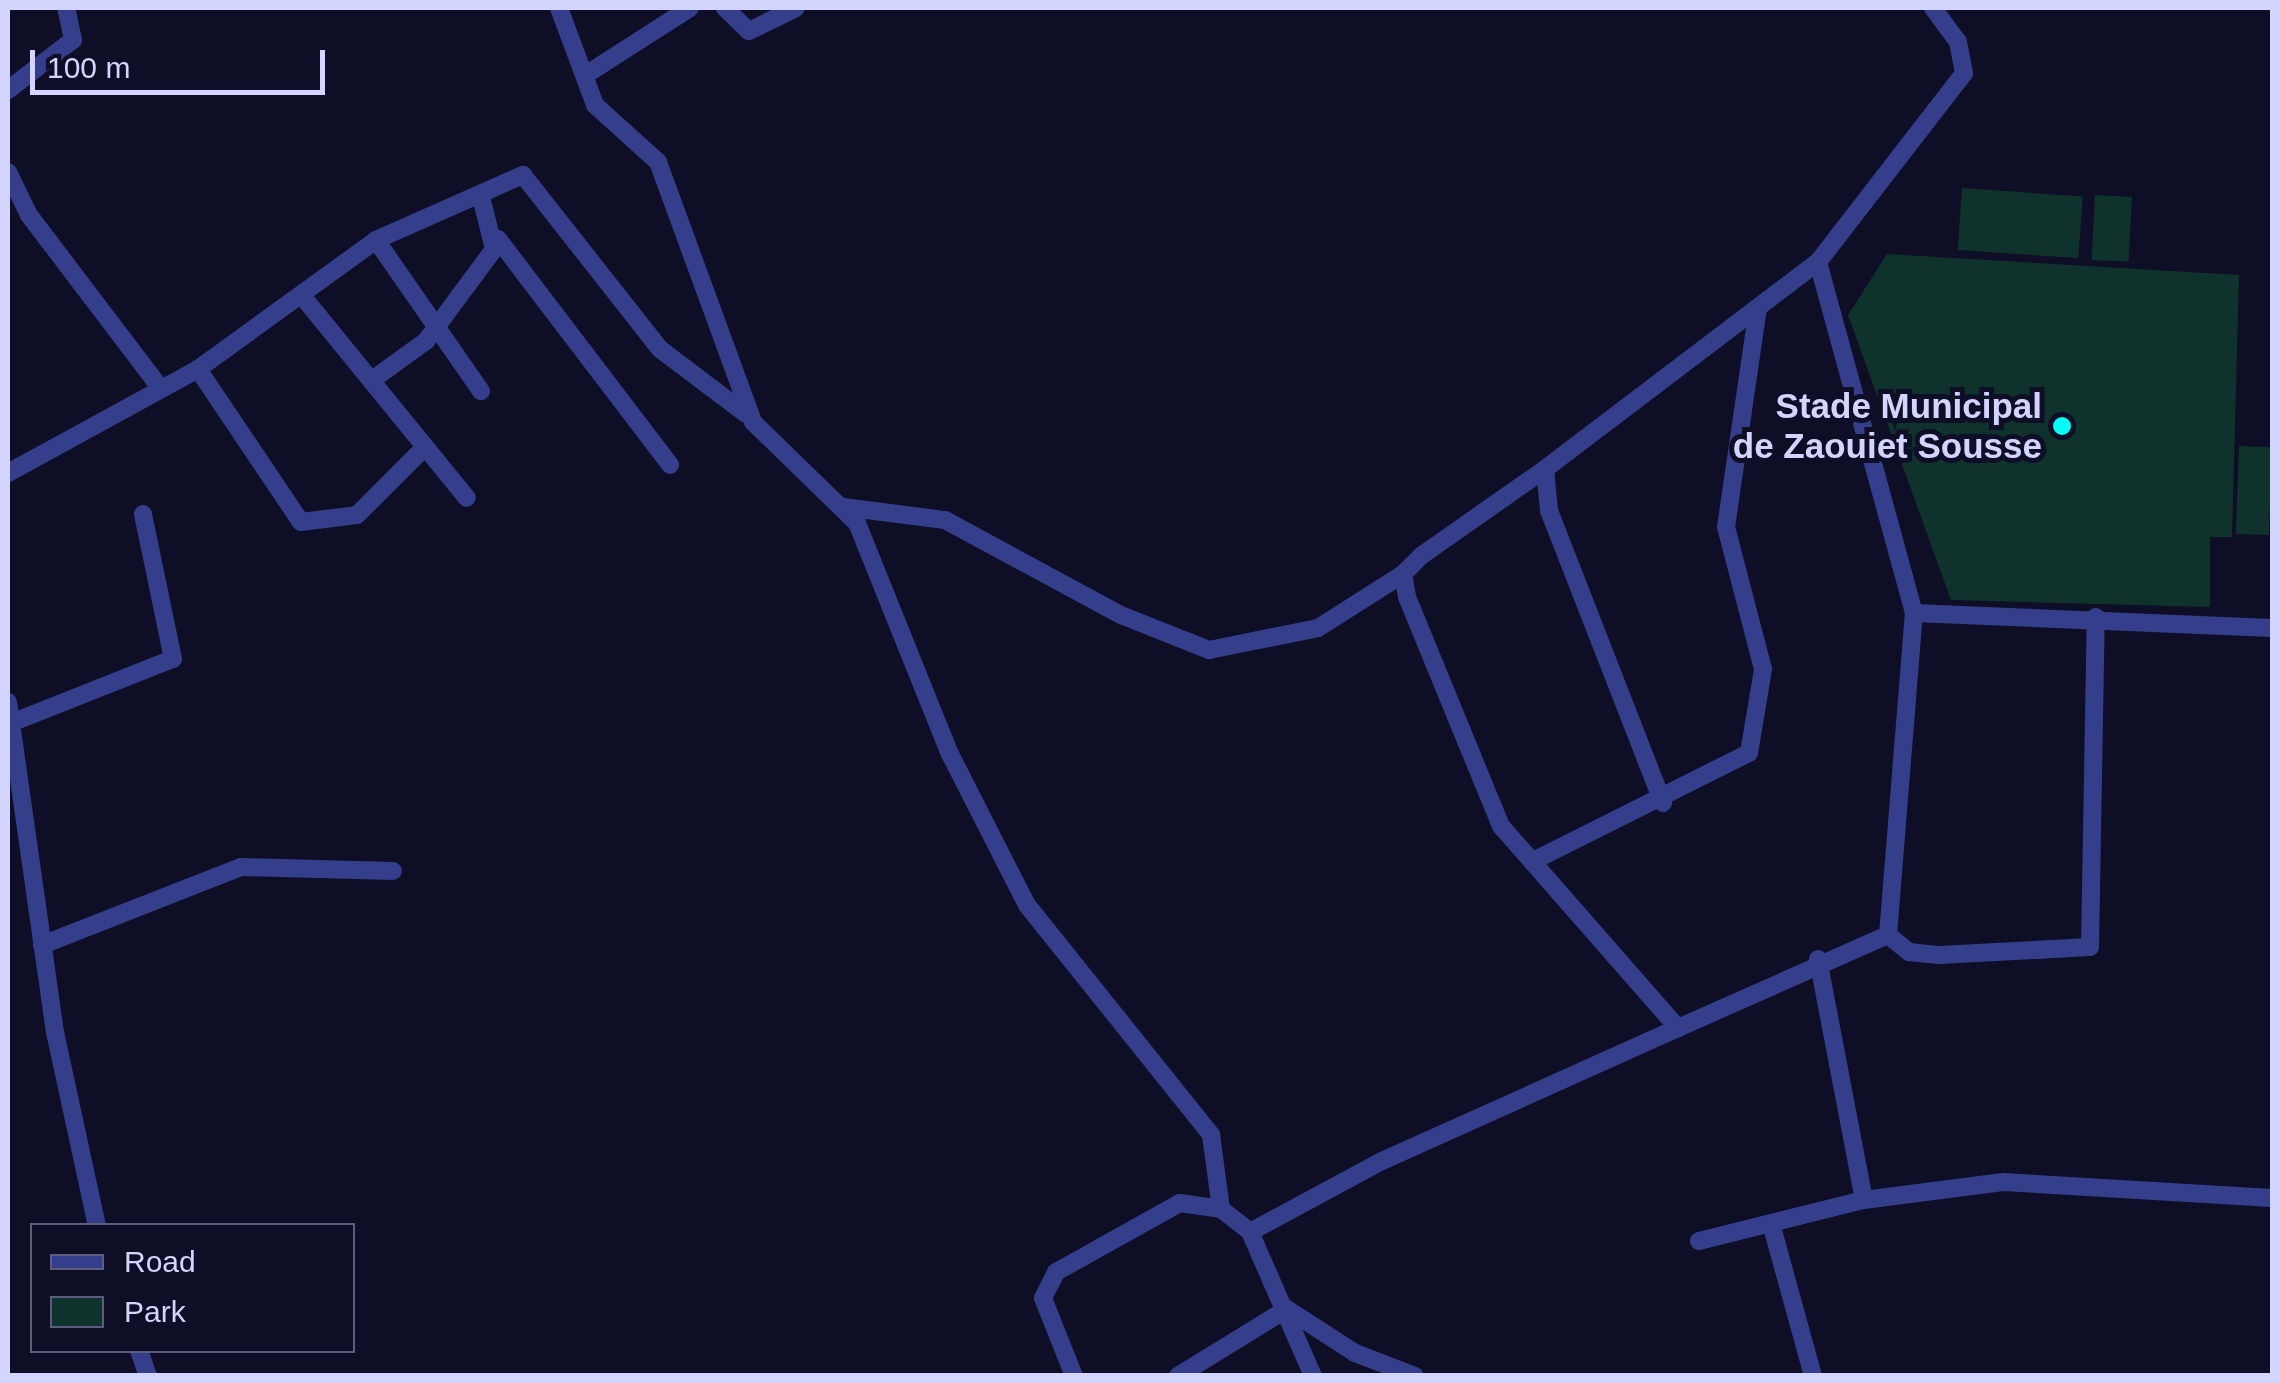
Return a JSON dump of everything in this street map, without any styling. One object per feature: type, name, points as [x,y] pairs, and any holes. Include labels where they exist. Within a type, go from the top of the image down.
[{"type":"street","points":[[8,90],[73,40],[66,8]]},
{"type":"street","points":[[559,8],[602,114],[644,140],[658,162],[753,422]]},
{"type":"street","points":[[586,74],[690,8]]},
{"type":"street","points":[[725,8],[749,31],[796,8]]},
{"type":"street","points":[[844,507],[945,520],[1121,615],[1208,650],[1318,628],[1404,574],[1818,262],[1964,73],[1958,42],[1932,8]]},
{"type":"street","points":[[8,172],[29,215],[161,390]]},
{"type":"street","points":[[8,473],[198,369],[376,240],[532,176],[618,303],[688,376],[753,422],[844,507],[867,540],[950,754],[1027,904],[1211,1135],[1221,1209]]},
{"type":"street","points":[[481,197],[498,239],[670,465]]},
{"type":"street","points":[[372,380],[437,327],[498,239]]},
{"type":"street","points":[[376,240],[481,391]]},
{"type":"street","points":[[1818,262],[1914,613],[1888,935]]},
{"type":"street","points":[[302,297],[372,380],[422,450],[467,498]]},
{"type":"street","points":[[1536,860],[1663,804],[1726,772],[1748,753],[1760,723],[1763,668],[1726,527],[1758,308]]},
{"type":"street","points":[[198,369],[301,522],[357,516],[422,450]]},
{"type":"street","points":[[1545,469],[1549,510],[1663,804]]},
{"type":"street","points":[[11,723],[173,659],[143,514]]},
{"type":"street","points":[[1404,574],[1486,802],[1678,1028]]},
{"type":"street","points":[[1914,613],[2096,616],[2272,628]]},
{"type":"street","points":[[1888,935],[1909,952],[1939,954],[2090,948],[2096,616]]},
{"type":"street","points":[[8,702],[16,846],[42,945],[96,1223]]},
{"type":"street","points":[[42,945],[241,866],[393,872]]},
{"type":"street","points":[[1250,1232],[1382,1161],[1678,1028],[1818,959],[1888,935]]},
{"type":"street","points":[[1818,959],[1864,1200]]},
{"type":"street","points":[[1699,1241],[1772,1226],[1864,1200],[2074,1180],[2272,1198]]},
{"type":"street","points":[[1074,1376],[1044,1283],[1180,1203],[1221,1209],[1250,1232],[1287,1309],[1313,1376]]},
{"type":"street","points":[[1772,1226],[1813,1376]]},
{"type":"street","points":[[1178,1376],[1287,1309]]},
{"type":"street","points":[[1287,1309],[1355,1353],[1414,1376]]},
{"type":"green space","points":[[1962,188],[2083,196],[2078,258],[1958,250]]},
{"type":"green space","points":[[2095,195],[2132,197],[2129,262],[2092,260]]},
{"type":"green space","name":"Stade Municipal de Zaouiet Sousse","points":[[1887,254],[2239,275],[2232,537],[2210,537],[2210,607],[1951,600],[1848,315]]},
{"type":"green space","points":[[2239,446],[2272,447],[2269,535],[2236,534]]},
{"type":"place","name":"Stade Municipal de Zaouiet Sousse","points":[[2062,426]]}]
